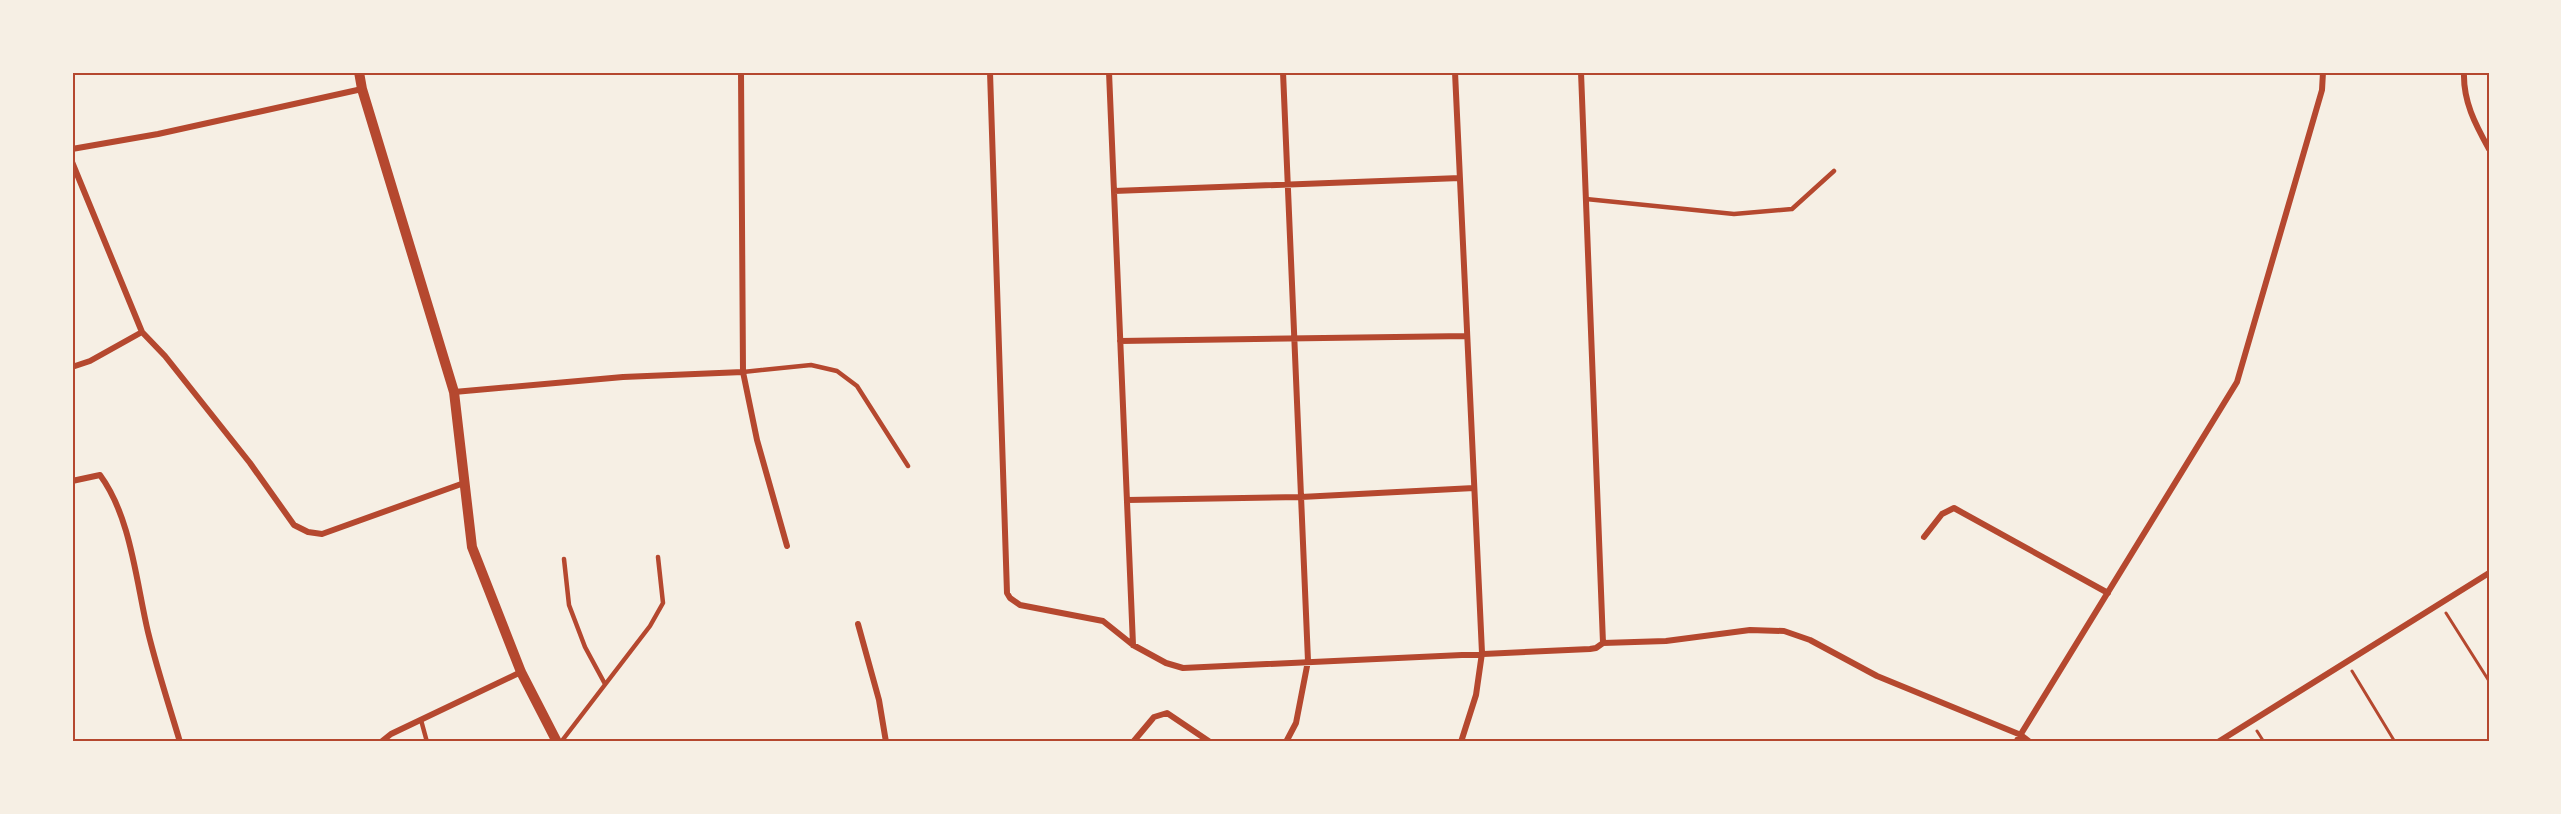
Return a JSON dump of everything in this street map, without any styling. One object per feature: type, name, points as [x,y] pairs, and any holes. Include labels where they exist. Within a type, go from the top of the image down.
[{"type":"street","points":[[359,72],[362,89],[454,392],[472,547],[520,672],[559,742]]},
{"type":"street","points":[[741,72],[742,372],[757,440],[787,546]]},
{"type":"street","points":[[990,72],[1007,593],[1014,602],[1103,621],[1133,645],[1166,663],[1183,668],[1590,649],[1603,643],[1666,641],[1750,630],[1784,631],[1810,640],[1877,676],[2021,735],[2030,742]]},
{"type":"street","points":[[1109,72],[1133,645]]},
{"type":"street","points":[[1283,72],[1308,661],[1296,723],[1286,742]]},
{"type":"street","points":[[1455,72],[1482,653],[1476,695],[1462,742]]},
{"type":"street","points":[[1581,72],[1603,643]]},
{"type":"street","points":[[2016,742],[2237,382],[2322,90],[2323,72]]},
{"type":"street","points":[[2464,72],[2463,90],[2474,122],[2489,149]]},
{"type":"street","points":[[72,149],[158,134],[362,89]]},
{"type":"street","points":[[72,162],[142,332],[194,392],[294,525],[308,532],[322,534],[464,483]]},
{"type":"street","points":[[1114,191],[1460,178]]},
{"type":"street","points":[[72,367],[90,361],[142,332]]},
{"type":"street","points":[[1120,341],[1467,336]]},
{"type":"street","points":[[454,392],[623,377],[742,372]]},
{"type":"street","points":[[72,481],[100,475],[110,488],[121,513],[149,635],[180,742]]},
{"type":"street","points":[[1127,500],[1301,497],[1474,488]]},
{"type":"street","points":[[1924,537],[1942,514],[1954,508],[2108,593]]},
{"type":"street","points":[[2218,742],[2489,573]]},
{"type":"street","points":[[858,624],[879,700],[886,742]]},
{"type":"street","points":[[381,742],[391,734],[520,672]]},
{"type":"street","points":[[1133,742],[1154,717],[1167,713],[1210,742]]},
{"type":"lane","points":[[1586,199],[1734,214],[1792,209],[1834,171]]},
{"type":"lane","points":[[742,372],[811,365],[837,371],[857,386],[908,466]]},
{"type":"lane","points":[[559,742],[650,626],[663,603],[658,557]]},
{"type":"lane","points":[[564,559],[568,605],[585,647],[605,684]]},
{"type":"lane","points":[[421,720],[428,742]]},
{"type":"path","points":[[2440,603],[2489,681]]},
{"type":"path","points":[[2346,662],[2395,742]]}]
